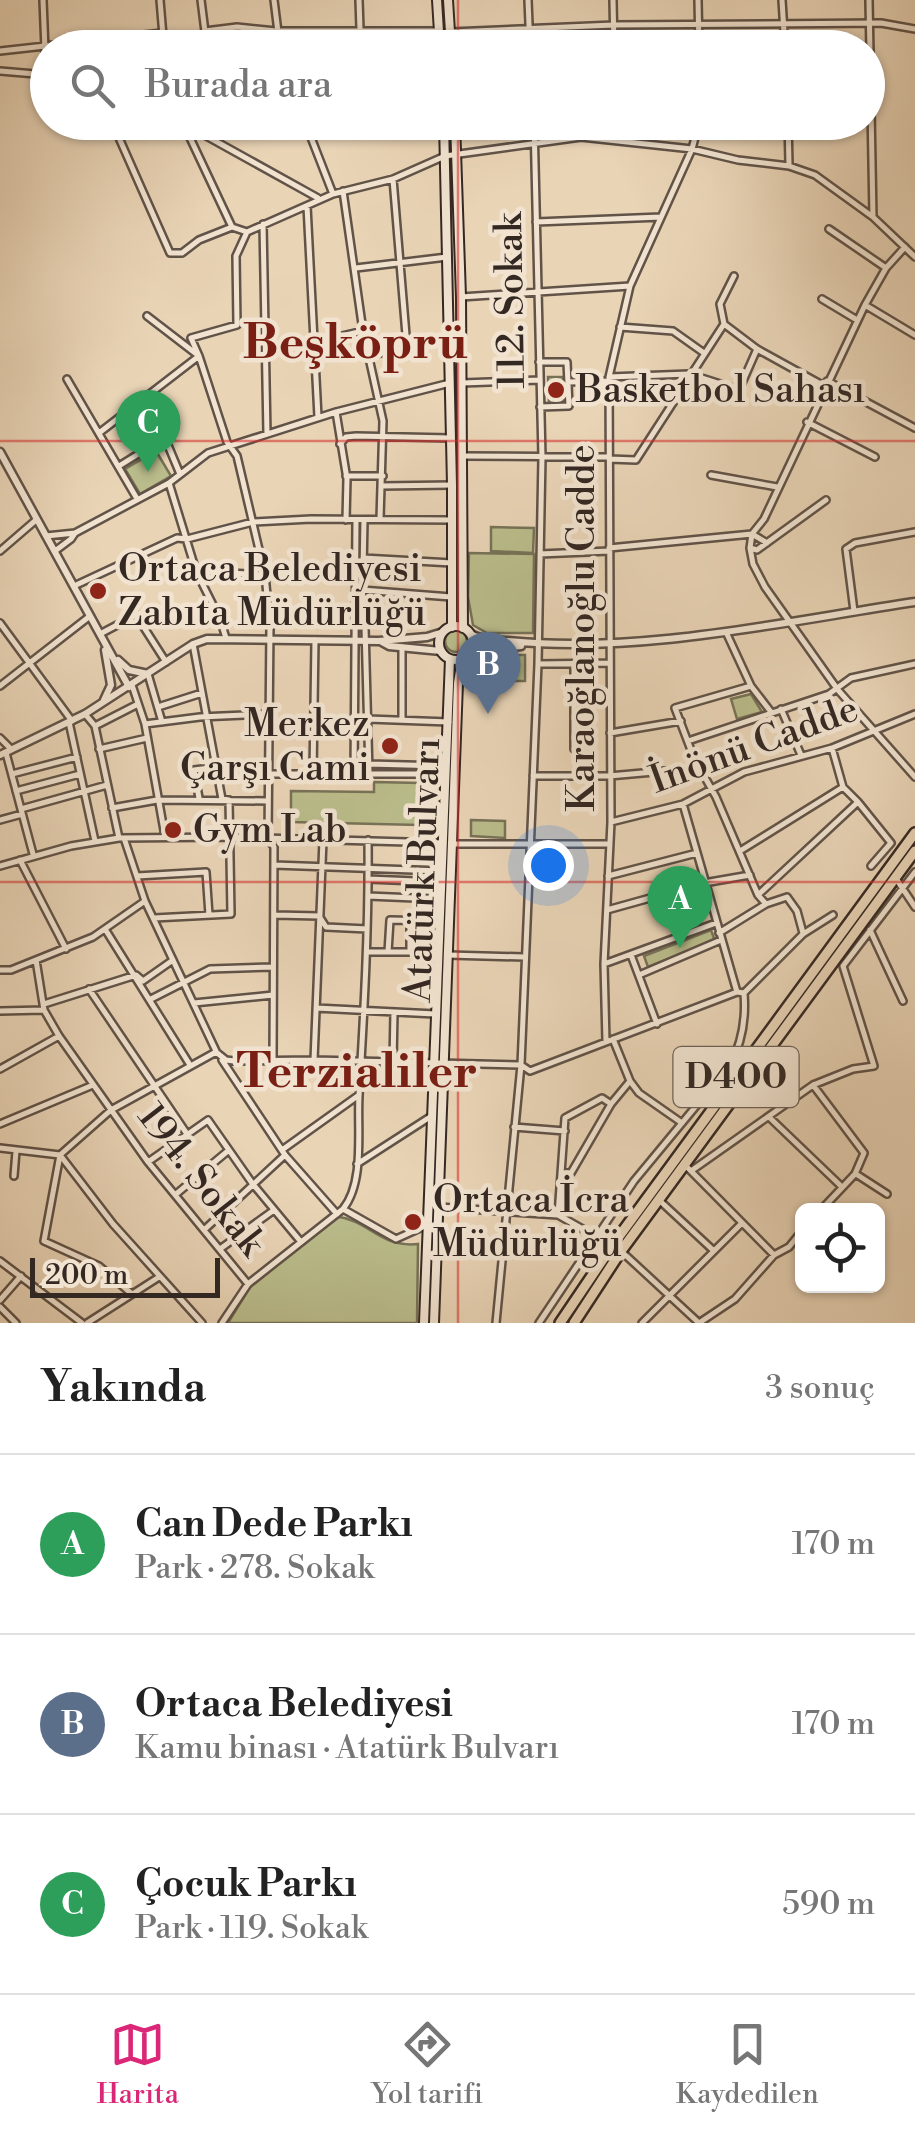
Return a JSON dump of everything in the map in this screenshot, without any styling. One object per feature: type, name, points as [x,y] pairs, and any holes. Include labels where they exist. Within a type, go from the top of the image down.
[{"type":"highway","name":"D400","points":[[560,1323],[915,832]]},
{"type":"highway","name":"D400","points":[[574,1323],[622,1250],[688,1168],[915,851]]},
{"type":"main road","points":[[437,0],[439,30]]},
{"type":"main road","points":[[448,0],[451,30]]},
{"type":"main road","points":[[445,140],[452,597],[447,630],[439,643],[450,659],[466,656],[473,643],[467,631],[456,140]]},
{"type":"main road","points":[[447,630],[467,631]]},
{"type":"main road","name":"Atatürk Bulvarı","points":[[434,1323],[449,843],[458,683],[466,656]]},
{"type":"main road","name":"Atatürk Bulvarı","points":[[424,1323],[432,1064],[444,954],[441,921],[449,843],[450,659]]},
{"type":"street","points":[[42,0],[44,30]]},
{"type":"street","points":[[160,0],[162,30]]},
{"type":"street","points":[[201,0],[204,30]]},
{"type":"street","points":[[274,0],[276,30]]},
{"type":"street","points":[[359,0],[360,29]]},
{"type":"street","points":[[528,0],[530,30],[784,23],[893,24],[915,29]]},
{"type":"street","points":[[613,0],[614,30]]},
{"type":"street","points":[[698,0],[699,30]]},
{"type":"street","points":[[782,0],[784,30]]},
{"type":"street","points":[[869,0],[870,30]]},
{"type":"street","points":[[210,30],[236,26],[268,30]]},
{"type":"street","points":[[318,30],[439,30]]},
{"type":"street","points":[[0,50],[30,47]]},
{"type":"street","points":[[0,71],[30,74]]},
{"type":"street","points":[[120,140],[170,254],[182,252],[232,226]]},
{"type":"street","points":[[190,140],[232,226],[247,232]]},
{"type":"street","points":[[215,140],[320,199]]},
{"type":"street","points":[[312,140],[333,194]]},
{"type":"street","name":"112. Sokak","points":[[496,1323],[522,1066],[538,664],[542,457],[534,140]]},
{"type":"street","points":[[272,1061],[274,846],[268,839],[270,638],[264,576],[238,456],[226,442],[192,338],[236,324],[236,256],[247,232],[333,194],[392,179],[445,156],[561,140]]},
{"type":"street","points":[[622,140],[789,166],[815,175],[873,217],[915,255]]},
{"type":"street","name":"Karaoğlanoğlu Cadde","points":[[609,1040],[604,964],[611,822],[609,379],[630,286],[695,140]]},
{"type":"street","points":[[788,140],[789,166]]},
{"type":"street","points":[[872,140],[873,217]]},
{"type":"street","points":[[392,179],[407,347]]},
{"type":"street","points":[[344,191],[363,331],[383,422],[380,520]]},
{"type":"street","points":[[306,205],[318,418]]},
{"type":"street","points":[[536,222],[660,217]]},
{"type":"street","points":[[263,224],[267,434]]},
{"type":"street","points":[[830,229],[886,268]]},
{"type":"street","points":[[905,247],[886,268],[857,320],[752,534],[750,548],[753,564],[788,621],[838,690],[915,778]]},
{"type":"street","points":[[356,268],[446,257]]},
{"type":"street","points":[[734,276],[720,304],[724,324],[757,349],[915,428]]},
{"type":"street","points":[[461,297],[630,286]]},
{"type":"street","points":[[822,298],[857,320]]},
{"type":"street","points":[[865,306],[915,335]]},
{"type":"street","points":[[147,316],[199,356]]},
{"type":"street","points":[[463,456],[636,460],[724,324]]},
{"type":"street","points":[[620,327],[672,331],[704,353]]},
{"type":"street","points":[[312,343],[363,331]]},
{"type":"street","points":[[368,356],[448,336]]},
{"type":"street","points":[[568,382],[689,374],[739,390],[757,349]]},
{"type":"street","points":[[99,432],[199,356]]},
{"type":"street","points":[[539,362],[567,362],[569,406],[540,407]]},
{"type":"street","points":[[67,379],[136,498]]},
{"type":"street","points":[[462,384],[540,380]]},
{"type":"street","points":[[46,536],[75,533],[169,483],[208,453],[336,412],[450,383]]},
{"type":"street","points":[[147,395],[180,474]]},
{"type":"street","points":[[336,412],[346,476],[346,520]]},
{"type":"street","points":[[807,422],[875,457]]},
{"type":"street","points":[[340,444],[346,436],[452,438]]},
{"type":"street","points":[[118,466],[164,438]]},
{"type":"street","points":[[0,452],[131,686],[144,724],[165,836]]},
{"type":"street","points":[[710,475],[778,487]]},
{"type":"street","points":[[346,476],[383,476]]},
{"type":"street","points":[[169,483],[196,571],[226,638]]},
{"type":"street","points":[[381,486],[452,485]]},
{"type":"street","points":[[750,548],[756,550],[768,543],[826,500]]},
{"type":"street","points":[[0,551],[36,520]]},
{"type":"street","points":[[360,520],[362,622],[370,636],[389,646],[441,651]]},
{"type":"street","points":[[354,775],[353,640],[360,520]]},
{"type":"street","points":[[74,586],[177,538],[188,539],[253,522],[452,520]]},
{"type":"street","points":[[854,611],[846,549],[855,543],[915,532]]},
{"type":"street","points":[[55,551],[72,540],[75,533]]},
{"type":"street","points":[[540,554],[752,534],[768,543]]},
{"type":"street","points":[[363,558],[452,563]]},
{"type":"street","points":[[196,571],[264,576]]},
{"type":"street","points":[[362,590],[452,597]]},
{"type":"street","points":[[467,631],[480,639],[527,645],[609,646],[915,602]]},
{"type":"street","points":[[100,634],[136,615],[166,662]]},
{"type":"street","points":[[0,686],[90,616]]},
{"type":"street","points":[[0,623],[71,721],[95,842]]},
{"type":"street","points":[[365,627],[368,774]]},
{"type":"street","points":[[5,751],[85,714],[193,644],[226,638],[379,640],[427,637],[447,630]]},
{"type":"street","points":[[725,630],[751,686],[771,712]]},
{"type":"street","points":[[100,634],[120,663],[129,670],[148,674]]},
{"type":"street","points":[[100,634],[111,684],[101,703]]},
{"type":"street","points":[[313,774],[314,640]]},
{"type":"street","points":[[193,644],[222,799],[229,800]]},
{"type":"street","points":[[466,656],[527,645]]},
{"type":"street","points":[[402,647],[402,720]]},
{"type":"street","points":[[538,664],[608,663]]},
{"type":"street","points":[[574,664],[574,749]]},
{"type":"street","points":[[688,742],[838,690],[850,678],[915,664]]},
{"type":"street","points":[[148,674],[162,722]]},
{"type":"street","points":[[751,686],[675,708],[758,895],[766,904]]},
{"type":"street","points":[[158,706],[202,693]]},
{"type":"street","points":[[95,726],[138,704]]},
{"type":"street","points":[[780,709],[801,755]]},
{"type":"street","points":[[85,714],[95,726],[112,808],[145,901],[216,1052],[283,1152],[340,1212],[396,1239],[427,1225]]},
{"type":"street","points":[[144,724],[205,716],[269,714]]},
{"type":"street","name":"İnönü Cadde","points":[[611,822],[683,804],[744,772],[832,748],[915,714]]},
{"type":"street","points":[[368,719],[449,722]]},
{"type":"street","points":[[609,734],[681,721]]},
{"type":"street","points":[[0,738],[33,855]]},
{"type":"street","points":[[100,749],[147,738]]},
{"type":"street","points":[[832,748],[843,787],[890,844],[871,866]]},
{"type":"street","points":[[12,774],[77,757]]},
{"type":"street","points":[[368,764],[422,765],[447,771]]},
{"type":"street","points":[[422,765],[422,774]]},
{"type":"street","points":[[199,799],[194,770],[218,767]]},
{"type":"street","points":[[269,774],[447,771]]},
{"type":"street","points":[[532,776],[665,771]]},
{"type":"street","points":[[16,792],[80,774]]},
{"type":"street","points":[[0,820],[107,785]]},
{"type":"street","points":[[740,851],[843,787]]},
{"type":"street","points":[[112,808],[157,800],[268,801]]},
{"type":"street","points":[[153,918],[231,914],[229,800]]},
{"type":"street","points":[[758,895],[858,802]]},
{"type":"street","points":[[540,1323],[596,1236],[730,1065],[739,1048],[745,1009],[720,937],[683,804]]},
{"type":"street","points":[[0,866],[95,842],[165,836],[529,846],[610,844]]},
{"type":"street","points":[[314,1060],[323,840]]},
{"type":"street","points":[[222,1323],[248,1284],[340,1212],[352,1194],[357,1164],[367,952],[368,840]]},
{"type":"street","points":[[608,876],[697,853]]},
{"type":"street","points":[[20,860],[66,949]]},
{"type":"street","points":[[274,866],[444,871]]},
{"type":"street","points":[[137,876],[206,872],[209,915]]},
{"type":"street","points":[[774,1254],[688,1168],[813,1086],[852,1069],[874,1066],[844,966],[915,872]]},
{"type":"street","points":[[607,910],[704,883],[750,876]]},
{"type":"street","points":[[895,878],[915,906]]},
{"type":"street","points":[[368,879],[443,882]]},
{"type":"street","points":[[368,896],[442,899]]},
{"type":"street","points":[[639,975],[720,937],[766,904],[787,898],[797,911],[803,934]]},
{"type":"street","points":[[0,970],[11,970],[66,949],[105,929],[145,901]]},
{"type":"street","points":[[216,1052],[226,1060],[362,1060],[522,1066],[530,1071],[740,992],[803,934],[833,915]]},
{"type":"street","points":[[274,916],[319,916]]},
{"type":"street","points":[[319,916],[326,928],[368,929]]},
{"type":"street","points":[[388,952],[390,916],[441,921]]},
{"type":"street","points":[[410,920],[410,951]]},
{"type":"street","points":[[604,964],[716,923]]},
{"type":"street","points":[[105,929],[190,1065]]},
{"type":"street","points":[[870,930],[903,1000]]},
{"type":"street","points":[[367,952],[524,957]]},
{"type":"street","points":[[631,956],[657,1024]]},
{"type":"street","name":"194. Sokak","points":[[36,960],[44,1006],[59,1036],[148,1162],[248,1284]]},
{"type":"street","points":[[136,975],[143,981],[172,960]]},
{"type":"street","points":[[151,998],[210,969],[273,967]]},
{"type":"street","points":[[0,1011],[44,1006],[136,975]]},
{"type":"street","points":[[89,989],[188,1134]]},
{"type":"street","points":[[194,1003],[272,995]]},
{"type":"street","points":[[316,1008],[436,1014]]},
{"type":"street","points":[[393,1063],[394,1012]]},
{"type":"street","points":[[0,1069],[59,1036]]},
{"type":"street","points":[[609,1040],[639,1092],[682,1123]]},
{"type":"street","points":[[132,1294],[99,1266],[44,1241],[60,1155],[111,1110],[216,1052]]},
{"type":"street","points":[[562,1173],[571,1173],[611,1104],[630,1081]]},
{"type":"street","points":[[0,1124],[93,1085]]},
{"type":"street","points":[[813,1086],[864,1153],[855,1174],[828,1203]]},
{"type":"street","points":[[204,1230],[283,1152],[359,1095]]},
{"type":"street","points":[[558,1215],[565,1118],[602,1098],[611,1104]]},
{"type":"street","points":[[357,1164],[431,1117]]},
{"type":"street","points":[[769,1118],[842,1188]]},
{"type":"street","points":[[148,1162],[208,1120],[252,1183],[301,1242]]},
{"type":"street","points":[[514,1127],[564,1131]]},
{"type":"street","points":[[0,1148],[60,1155],[158,1277],[202,1323]]},
{"type":"street","points":[[175,1195],[229,1150]]},
{"type":"street","points":[[14,1176],[16,1152]]},
{"type":"street","points":[[855,1174],[887,1194]]},
{"type":"street","points":[[659,1200],[714,1251]]},
{"type":"street","points":[[438,1207],[558,1215],[596,1236]]},
{"type":"street","points":[[220,1250],[274,1210]]},
{"type":"street","points":[[642,1323],[742,1224]]},
{"type":"street","points":[[622,1250],[699,1323],[735,1299],[774,1254],[795,1240]]},
{"type":"street","points":[[0,1260],[85,1323],[158,1277]]},
{"type":"street","points":[[16,1323],[0,1304],[21,1276]]},
{"type":"green space","name":"Basketbol Sahası","points":[[548,377],[563,377],[563,403],[549,403]]},
{"type":"green space","points":[[156,451],[171,476],[140,494],[125,469]]},
{"type":"green space","points":[[491,527],[534,528],[533,553],[491,551]]},
{"type":"green space","points":[[469,553],[534,554],[533,633],[487,633],[473,625],[468,597]]},
{"type":"green space","points":[[456,630],[464,633],[464,649],[456,652],[448,649],[445,641],[448,633]]},
{"type":"green space","points":[[478,655],[525,655],[525,681],[471,681],[471,665]]},
{"type":"green space","points":[[751,694],[762,712],[737,719],[731,699]]},
{"type":"green space","points":[[374,782],[420,783],[419,825],[291,822],[291,791],[374,792]]},
{"type":"green space","points":[[471,820],[505,821],[505,838],[471,836]]},
{"type":"green space","points":[[711,930],[715,941],[648,967],[644,956]]},
{"type":"green space","points":[[334,1216],[393,1242],[418,1244],[417,1323],[228,1323],[250,1287]]},
{"type":"place","name":"Basketbol Sahası","points":[[556,390]]},
{"type":"place","name":"Çocuk Parkı","points":[[148,472]]},
{"type":"place","name":"Ortaca Belediyesi Zabıta Müdürlüğü","points":[[98,591]]},
{"type":"place","name":"Ortaca Belediyesi","points":[[488,714]]},
{"type":"place","name":"Merkez Çarşı Cami","points":[[390,746]]},
{"type":"place","name":"Gym Lab","points":[[173,830]]},
{"type":"place","name":"Can Dede Parkı","points":[[680,948]]},
{"type":"place","name":"Ortaca İcra Müdürlüğü","points":[[413,1222]]},
{"type":"district","name":"Beşköprü","points":[[355,344]]},
{"type":"district","name":"Terzialiler","points":[[357,1073]]}]
